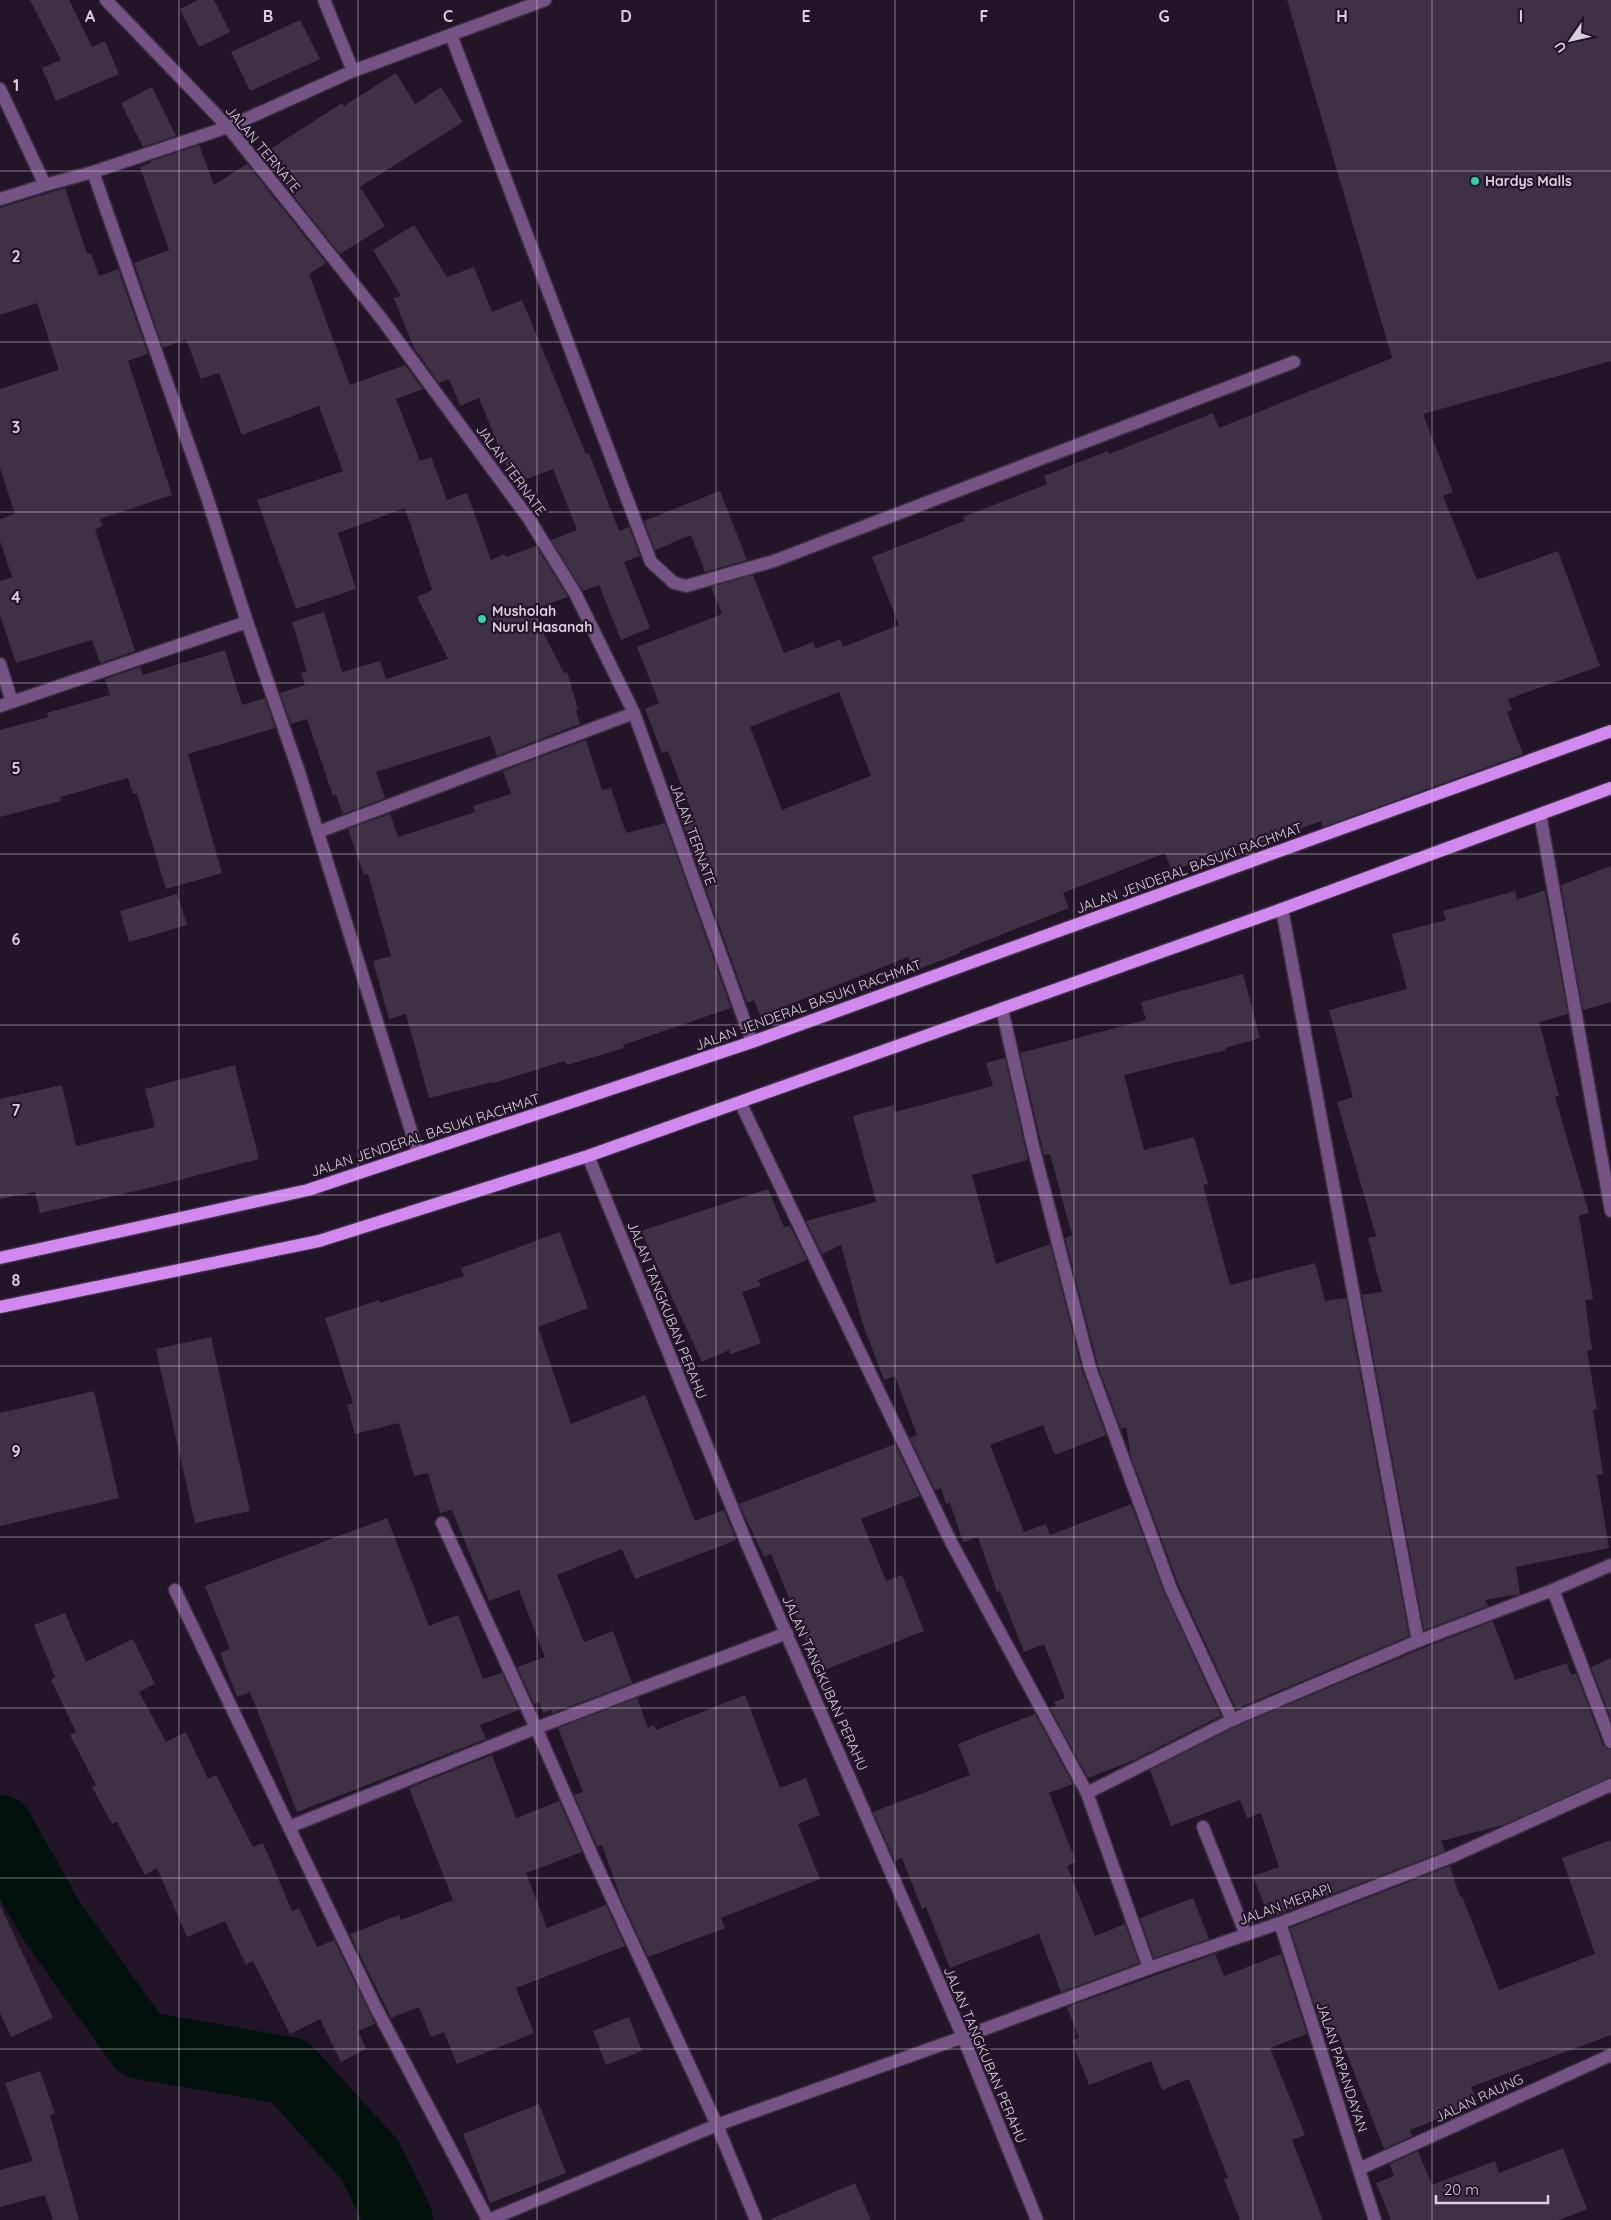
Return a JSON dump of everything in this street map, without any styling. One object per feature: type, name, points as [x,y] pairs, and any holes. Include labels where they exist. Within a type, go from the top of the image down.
[{"type":"main road","name":"JALAN JENDERAL BASUKI RACHMAT","points":[[0,1258],[308,1190],[752,1042],[1611,731]]},
{"type":"main road","points":[[0,1307],[319,1241],[588,1156],[1282,909],[1611,788]]},
{"type":"street","name":"JALAN TERNATE","points":[[106,0],[228,127],[380,318],[529,519],[575,594],[634,713],[752,1042]]},
{"type":"street","points":[[324,0],[353,71]]},
{"type":"street","points":[[0,199],[45,184],[93,172],[228,127],[353,71],[545,0]]},
{"type":"street","points":[[451,35],[651,562],[674,583],[686,586],[774,561],[1294,362]]},
{"type":"street","points":[[0,89],[45,184]]},
{"type":"street","points":[[93,172],[207,497],[318,832],[418,1153]]},
{"type":"street","points":[[0,664],[6,704],[248,622]]},
{"type":"street","points":[[318,832],[634,713]]},
{"type":"street","points":[[1540,814],[1611,1211]]},
{"type":"street","points":[[1282,909],[1418,1641]]},
{"type":"street","points":[[1002,1008],[1033,1146],[1090,1368],[1171,1589],[1232,1720]]},
{"type":"street","points":[[740,1102],[951,1542],[1087,1793],[1149,1968]]},
{"type":"street","name":"JALAN TANGKUBAN PERAHU","points":[[588,1156],[747,1544],[963,2038],[1037,2220]]},
{"type":"street","points":[[442,1522],[595,1862],[718,2125],[756,2220]]},
{"type":"street","points":[[1087,1793],[1232,1720],[1418,1641],[1553,1590],[1611,1565]]},
{"type":"street","points":[[175,1590],[375,2006],[488,2220]]},
{"type":"street","points":[[1553,1590],[1611,1742]]},
{"type":"street","points":[[289,1827],[536,1728],[787,1633]]},
{"type":"street","name":"JALAN MERAPI","points":[[488,2220],[718,2125],[963,2038],[1149,1968],[1280,1923],[1451,1856],[1611,1785]]},
{"type":"street","points":[[1202,1827],[1246,1935]]},
{"type":"street","name":"JALAN PAPANDAYAN","points":[[1280,1923],[1375,2220]]},
{"type":"street","name":"JALAN RAUNG","points":[[1359,2169],[1611,2055]]},
{"type":"building","points":[[30,0],[69,0],[92,47],[105,41],[119,74],[56,101],[42,68],[61,60]]},
{"type":"building","points":[[198,0],[214,0],[230,32],[199,47],[180,9]]},
{"type":"building","points":[[1287,0],[1611,0],[1611,361],[1423,414],[1453,492],[1443,496],[1477,580],[1558,551],[1600,666],[1508,699],[1512,710],[1507,712],[1523,754],[1323,827],[1321,821],[1252,846],[1250,841],[1172,871],[1165,853],[1063,893],[1069,908],[960,951],[960,953],[914,971],[908,957],[760,1016],[754,1000],[747,1003],[681,819],[693,815],[668,751],[662,753],[645,709],[659,703],[637,647],[722,614],[711,587],[753,575],[784,653],[813,642],[816,649],[840,639],[843,647],[899,625],[872,557],[964,521],[963,517],[1047,484],[1044,476],[1108,451],[1109,454],[1213,413],[1219,428],[1392,358]],"holes":[[[839,692],[871,776],[782,810],[750,727]]]},
{"type":"building","points":[[300,20],[320,59],[250,91],[231,52]]},
{"type":"building","points":[[396,73],[415,104],[441,87],[463,122],[360,187],[385,226],[340,254],[261,155],[342,103],[344,106]]},
{"type":"building","points":[[152,87],[176,136],[143,147],[121,103]]},
{"type":"building","points":[[199,145],[214,185],[247,164],[326,263],[309,274],[350,385],[405,365],[423,389],[396,399],[420,461],[431,457],[447,500],[467,493],[491,560],[504,554],[506,557],[536,546],[568,597],[532,610],[564,673],[567,672],[578,709],[576,710],[580,724],[497,756],[490,736],[376,772],[385,798],[343,814],[336,795],[333,796],[307,719],[291,724],[280,693],[305,685],[301,673],[307,671],[292,622],[324,612],[342,672],[380,661],[386,679],[448,659],[417,597],[432,590],[405,508],[338,533],[356,589],[296,609],[257,500],[343,471],[319,406],[242,435],[219,373],[201,379],[186,339],[163,348],[134,263],[169,250],[140,167],[151,163],[151,161]]},
{"type":"building","points":[[65,188],[87,254],[91,253],[99,276],[118,269],[148,354],[128,361],[172,495],[100,519],[103,526],[95,529],[135,651],[100,663],[92,640],[16,663],[0,615],[0,581],[12,577],[0,541],[0,519],[15,514],[0,468],[0,389],[58,370],[58,367],[37,303],[0,315],[0,208]]},
{"type":"building","points":[[414,225],[447,277],[474,267],[492,312],[522,300],[586,454],[589,453],[619,531],[629,527],[640,556],[624,562],[650,628],[621,640],[599,585],[583,591],[551,540],[577,530],[553,469],[514,484],[479,398],[460,406],[449,379],[439,383],[414,348],[394,298],[401,296],[373,250]]},
{"type":"building","points":[[720,491],[747,560],[705,572],[691,535],[655,550],[644,521]]},
{"type":"building","points":[[225,650],[242,705],[265,698],[275,728],[188,754],[222,873],[166,889],[137,793],[133,794],[128,778],[60,797],[61,801],[0,817],[0,730],[48,717],[47,713],[110,695],[105,679],[140,667],[143,675]]},
{"type":"building","points":[[586,740],[602,790],[611,788],[626,833],[665,823],[731,1008],[623,1045],[624,1048],[567,1065],[565,1061],[493,1083],[429,1098],[406,1014],[389,1019],[373,961],[391,956],[368,874],[364,875],[348,829],[390,814],[398,837],[475,812],[473,806],[511,794],[503,771]]},
{"type":"building","points":[[1611,866],[1611,1002],[1583,1010],[1561,885]]},
{"type":"building","points":[[1545,890],[1568,1014],[1539,1022],[1559,1096],[1555,1097],[1589,1213],[1579,1216],[1593,1299],[1585,1300],[1592,1350],[1587,1351],[1597,1409],[1593,1410],[1603,1474],[1597,1475],[1609,1548],[1516,1567],[1520,1594],[1485,1600],[1488,1606],[1424,1630],[1362,1295],[1382,1292],[1368,1238],[1376,1236],[1337,1102],[1353,1097],[1329,1010],[1407,989],[1392,934],[1446,920],[1443,911],[1515,891],[1517,900]]},
{"type":"building","points":[[177,894],[187,925],[129,942],[120,911]]},
{"type":"building","points":[[1243,974],[1260,1038],[1225,1048],[1226,1050],[1124,1075],[1144,1150],[1194,1137],[1208,1184],[1203,1185],[1230,1285],[1315,1263],[1325,1301],[1346,1298],[1409,1636],[1236,1709],[1179,1586],[1131,1457],[1126,1427],[1121,1429],[1098,1366],[1065,1238],[1072,1235],[1050,1154],[1044,1155],[1020,1053],[1146,1020],[1141,1002]]},
{"type":"building","points":[[1005,1058],[1028,1160],[972,1175],[996,1264],[1050,1244],[1082,1370],[1106,1435],[1055,1455],[1043,1425],[990,1445],[1024,1532],[1046,1524],[1050,1535],[1131,1504],[1164,1592],[1221,1716],[1134,1760],[1088,1778],[1050,1708],[1056,1706],[1054,1702],[1065,1698],[1044,1644],[1024,1652],[1000,1591],[997,1592],[978,1537],[963,1542],[950,1503],[946,1504],[941,1488],[935,1490],[910,1438],[917,1435],[895,1376],[884,1380],[862,1322],[841,1245],[822,1254],[806,1221],[876,1202],[853,1116],[893,1105],[895,1112],[993,1086],[986,1063]]},
{"type":"building","points":[[235,1065],[259,1159],[153,1187],[40,1213],[35,1192],[0,1199],[0,1099],[62,1085],[76,1146],[155,1127],[145,1089]]},
{"type":"building","points":[[768,1189],[784,1227],[790,1226],[807,1260],[758,1280],[761,1286],[742,1292],[761,1343],[731,1354],[729,1350],[702,1362],[641,1231]]},
{"type":"building","points":[[560,1232],[588,1308],[538,1327],[571,1424],[645,1395],[695,1521],[724,1510],[736,1540],[635,1579],[622,1549],[557,1575],[584,1642],[613,1631],[632,1683],[552,1713],[551,1710],[543,1713],[539,1702],[534,1704],[517,1667],[545,1657],[519,1590],[489,1601],[452,1510],[440,1513],[428,1473],[414,1476],[399,1423],[355,1434],[347,1405],[353,1403],[325,1318],[379,1300],[380,1303],[464,1276],[461,1268]]},
{"type":"building","points":[[211,1337],[250,1511],[195,1523],[156,1349]]},
{"type":"building","points":[[94,1391],[119,1498],[0,1526],[0,1413]]},
{"type":"building","points":[[895,1444],[920,1496],[861,1519],[886,1581],[902,1575],[924,1631],[819,1672],[771,1554],[764,1557],[739,1504]]},
{"type":"building","points":[[387,1518],[429,1626],[458,1615],[483,1679],[502,1673],[519,1710],[480,1725],[486,1739],[297,1812],[250,1692],[237,1697],[220,1653],[230,1649],[205,1586]]},
{"type":"building","points":[[65,1613],[86,1662],[133,1639],[155,1684],[139,1692],[166,1742],[186,1732],[208,1779],[216,1775],[253,1847],[263,1843],[292,1911],[299,1908],[317,1947],[334,1940],[375,2024],[358,2031],[366,2049],[341,2062],[320,2019],[290,2034],[253,1961],[246,1965],[225,1921],[187,1937],[157,1868],[145,1875],[117,1822],[112,1824],[92,1787],[96,1785],[70,1735],[76,1732],[51,1680],[55,1677],[34,1625]]},
{"type":"building","points":[[1493,1621],[1515,1680],[1567,1663],[1571,1675],[1576,1673],[1603,1745],[1611,1750],[1611,1777],[1503,1825],[1441,1841],[1445,1851],[1269,1918],[1253,1876],[1279,1867],[1261,1813],[1247,1818],[1240,1800],[1171,1826],[1150,1770],[1235,1727]]},
{"type":"building","points":[[1611,1658],[1611,1719],[1591,1667]]},
{"type":"building","points":[[745,1695],[780,1788],[806,1778],[820,1815],[798,1824],[820,1879],[721,1918],[725,1928],[648,1957],[621,1899],[602,1845],[597,1846],[574,1795],[583,1792],[558,1728],[637,1698],[648,1728],[654,1725],[656,1730]]},
{"type":"building","points":[[1035,1714],[1073,1784],[1049,1793],[1076,1862],[1067,1866],[1095,1936],[1125,1924],[1139,1963],[1061,1992],[1039,1934],[950,1968],[926,1907],[922,1909],[902,1858],[895,1861],[873,1812],[970,1775],[958,1744]]},
{"type":"building","points":[[492,1755],[516,1818],[559,1801],[582,1852],[526,1873],[547,1928],[606,1905],[625,1946],[516,1988],[534,2033],[457,2064],[444,2032],[431,2037],[419,2007],[391,2018],[350,1934],[399,1915],[401,1920],[453,1900],[409,1788]]},
{"type":"building","points":[[1611,1840],[1611,2035],[1471,2087],[1478,2103],[1410,2130],[1412,2136],[1384,2149],[1339,2034],[1335,2035],[1331,2024],[1322,2028],[1290,1928],[1450,1866],[1460,1897],[1462,1896],[1499,1990],[1595,1954],[1562,1858]]},
{"type":"building","points":[[1193,1898],[1209,1939],[1154,1958],[1140,1918]]},
{"type":"building","points":[[0,1905],[53,2018],[11,2037],[0,2013]]},
{"type":"building","points":[[1215,1954],[1224,1976],[1281,1954],[1307,2034],[1270,2048],[1305,2135],[1292,2140],[1323,2220],[1240,2220],[1224,2179],[1228,2178],[1189,2079],[1162,2090],[1151,2061],[1089,2085],[1072,2041],[1079,2038],[1067,2007]]},
{"type":"building","points":[[629,2017],[642,2051],[606,2065],[593,2031]]},
{"type":"building","points":[[40,2071],[55,2113],[50,2115],[79,2220],[53,2220],[45,2195],[0,2207],[0,2170],[33,2161],[5,2083]]},
{"type":"building","points":[[539,2104],[566,2173],[490,2203],[463,2134]]},
{"type":"building","points":[[1563,2148],[1587,2209],[1559,2220],[1391,2220],[1376,2183],[1394,2176],[1390,2164],[1418,2151],[1432,2185],[1495,2161],[1499,2173]]},
{"type":"building","points":[[855,2183],[871,2220],[769,2220]]},
{"type":"waterway","points":[[0,1829],[51,1920],[140,2045],[289,2071],[370,2160],[399,2220]]},
{"type":"place","name":"Hardys Malls","points":[[1475,181]]},
{"type":"place","name":"Musholah Nurul Hasanah","points":[[482,619]]}]
